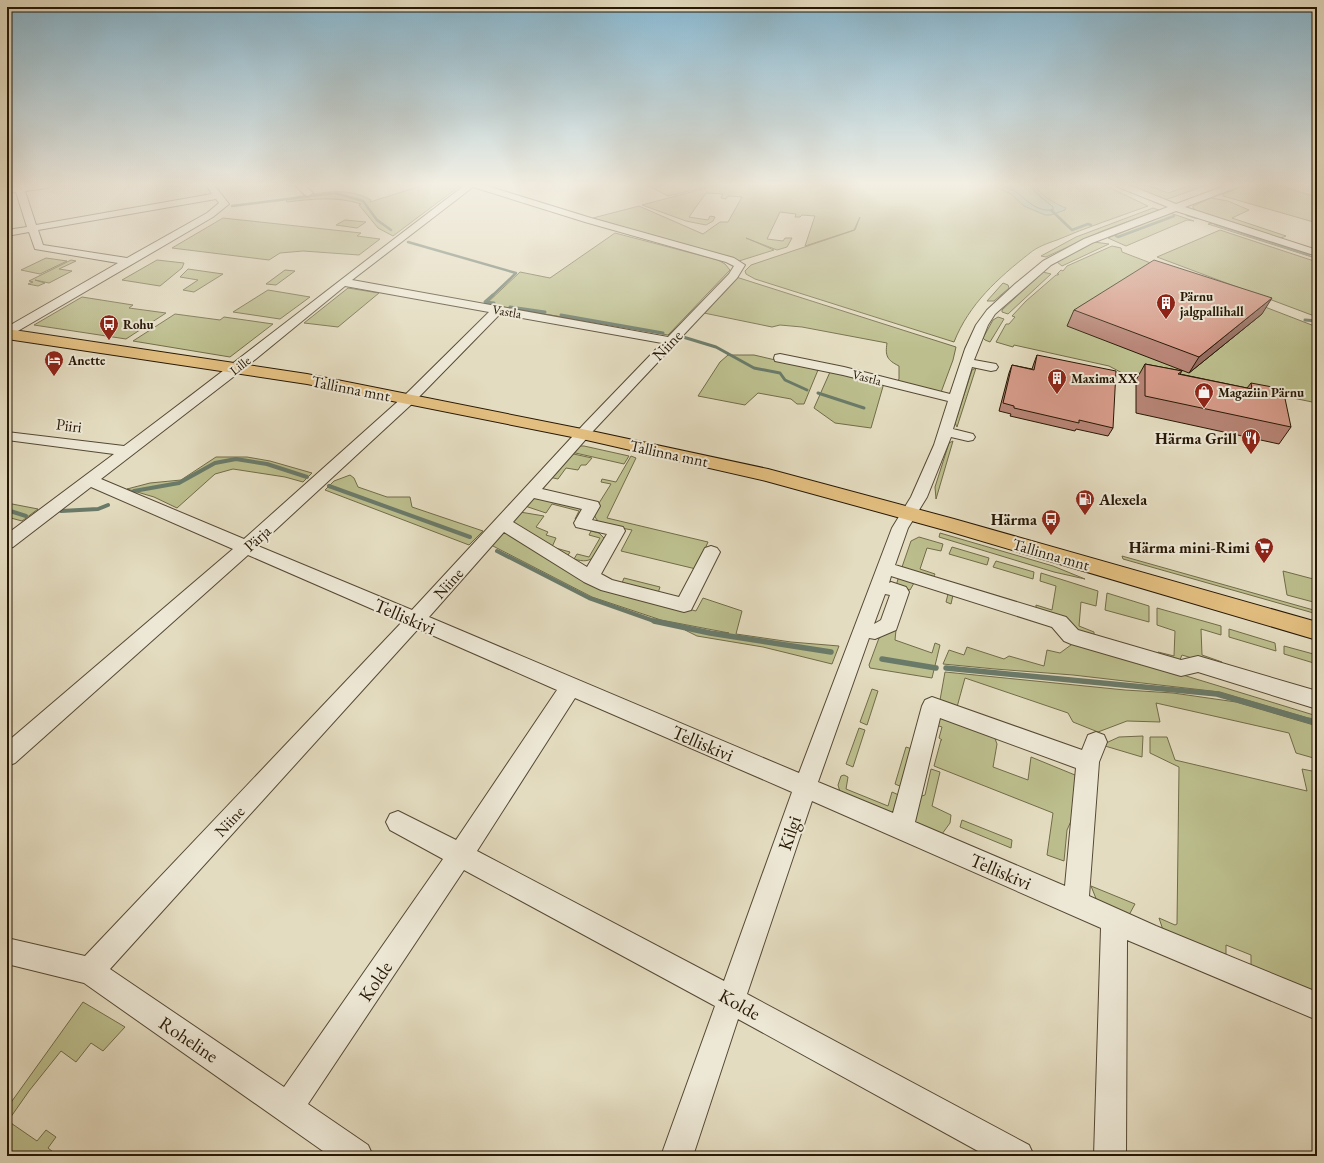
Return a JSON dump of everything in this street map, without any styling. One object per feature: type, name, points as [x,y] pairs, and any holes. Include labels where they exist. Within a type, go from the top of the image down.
[{"type":"main road","name":"Tallinna mnt","points":[[7,333],[306,379],[582,434],[768,475],[1317,630]]},
{"type":"street","points":[[36,239],[40,248],[129,262]]},
{"type":"street","points":[[7,333],[169,239]]},
{"type":"street","name":"Lille","points":[[7,543],[236,368],[343,282],[399,239]]},
{"type":"street","name":"Niine","points":[[90,971],[415,620],[582,434],[733,276],[740,265],[730,260],[656,239]]},
{"type":"street","points":[[910,514],[919,497],[941,445],[967,362],[982,325],[991,312],[1038,269],[1066,252],[1092,239]]},
{"type":"street","points":[[1275,239],[1317,253]]},
{"type":"street","name":"Vastla","points":[[343,282],[671,341]]},
{"type":"street","name":"Pärja","points":[[7,756],[246,547],[409,399],[497,310]]},
{"type":"street","name":"Vastla","points":[[780,358],[844,371],[955,399]]},
{"type":"street","points":[[967,362],[991,367]]},
{"type":"street","points":[[945,431],[968,437]]},
{"type":"street","name":"Piiri","points":[[7,436],[127,451]]},
{"type":"street","name":"Telliskivi","points":[[90,480],[1076,903],[1148,936],[1317,1006]]},
{"type":"street","points":[[530,492],[592,506],[582,523],[617,531],[590,577]]},
{"type":"street","name":"Kilgi","points":[[677,1156],[805,787],[888,578],[900,528],[910,514]]},
{"type":"street","points":[[502,523],[590,577],[607,585],[684,605],[711,552]]},
{"type":"street","points":[[875,632],[889,625],[900,592],[888,578]]},
{"type":"street","points":[[888,578],[1058,622],[1071,636],[1181,668],[1198,664],[1317,700]]},
{"type":"street","name":"Kolde","points":[[288,1107],[461,854],[571,686]]},
{"type":"street","points":[[901,829],[932,706],[1092,752],[1076,903]]},
{"type":"street","name":"Kolde","points":[[398,822],[461,854],[1018,1156]]},
{"type":"street","points":[[1110,1156],[1114,921]]},
{"type":"street","name":"Roheline","points":[[7,951],[90,971],[357,1156]]},
{"type":"shaded area","points":[[187,239],[380,239],[359,255],[303,251],[280,253],[269,260],[172,248]]},
{"type":"shaded area","points":[[606,239],[639,239],[718,260],[725,264],[730,270],[668,335],[486,304],[520,272],[550,278]]},
{"type":"shaded area","points":[[665,239],[749,239],[774,250],[739,261]]},
{"type":"shaded area","points":[[749,239],[783,241],[784,239],[791,239],[787,247],[777,250]]},
{"type":"shaded area","points":[[807,239],[826,239],[805,246]]},
{"type":"shaded area","points":[[827,239],[1058,239],[1043,245],[1033,251],[996,282],[976,304],[960,328],[954,342],[755,279],[746,274],[745,271],[751,265]]},
{"type":"shaded area","points":[[1072,239],[1084,239],[1046,257],[1041,256]]},
{"type":"shaded area","points":[[1111,239],[1142,239],[1126,246]]},
{"type":"shaded area","points":[[1198,239],[1248,239],[1317,262],[1317,317],[1157,257]]},
{"type":"shaded area","points":[[1256,239],[1266,239],[1316,256],[1312,257]]},
{"type":"shaded area","points":[[1094,242],[1109,244],[1062,266],[1057,262]]},
{"type":"shaded area","points":[[1112,246],[1121,248],[1122,252],[1317,327],[1317,403],[1264,392],[1170,377],[1137,373],[1124,374],[1109,366],[1014,345],[1013,347],[996,342],[1006,324],[1009,324],[1015,317],[1012,316],[1026,301],[1056,275],[1058,275],[1059,274],[1057,274],[1061,270],[1063,271],[1067,266]]},
{"type":"shaded area","points":[[46,258],[67,261],[40,274],[21,270]]},
{"type":"shaded area","points":[[71,260],[76,261],[59,269],[72,271],[49,283],[35,280],[45,283],[38,286],[28,284],[33,282],[29,281]]},
{"type":"shaded area","points":[[157,260],[184,263],[182,268],[160,286],[122,280]]},
{"type":"shaded area","points":[[188,269],[223,274],[194,292],[183,290],[198,280],[180,277]]},
{"type":"shaded area","points":[[285,270],[295,271],[276,285],[266,284]]},
{"type":"shaded area","points":[[1043,272],[1051,274],[1008,314],[1002,312],[1002,310]]},
{"type":"shaded area","points":[[733,276],[956,347],[953,360],[940,395],[896,384],[899,379],[899,366],[889,360],[886,351],[887,343],[802,327],[780,325],[772,327],[699,312]]},
{"type":"shaded area","points":[[1003,283],[1008,285],[1009,288],[994,301],[987,301]]},
{"type":"shaded area","points":[[348,288],[379,293],[338,327],[304,323]]},
{"type":"shaded area","points":[[268,290],[310,297],[280,319],[233,312]]},
{"type":"shaded area","points":[[82,297],[133,305],[129,308],[166,313],[126,339],[34,325]]},
{"type":"shaded area","points":[[175,314],[220,320],[224,317],[273,324],[230,357],[133,341]]},
{"type":"shaded area","points":[[998,317],[1004,319],[990,342],[985,340],[983,338],[993,320]]},
{"type":"shaded area","points":[[728,355],[754,355],[818,370],[804,404],[797,404],[791,399],[758,393],[745,405],[698,396],[720,362]]},
{"type":"shaded area","points":[[976,368],[957,427],[955,423],[972,370]]},
{"type":"shaded area","points":[[830,372],[884,383],[871,428],[835,423],[814,408]]},
{"type":"shaded area","points":[[953,441],[936,499],[935,487],[949,443]]},
{"type":"shaded area","points":[[576,446],[584,446],[629,456],[624,464],[571,452]]},
{"type":"shaded area","points":[[569,453],[592,458],[586,465],[581,465],[578,470],[566,468],[558,479],[549,477]]},
{"type":"shaded area","points":[[631,456],[636,458],[607,518],[708,542],[696,569],[621,551],[632,530],[600,524],[595,517],[594,511],[611,484],[601,482],[602,479],[616,482]]},
{"type":"shaded area","points":[[216,457],[247,457],[270,461],[312,473],[303,482],[285,477],[233,469],[215,474],[177,508],[154,497],[127,489],[150,483],[181,480]]},
{"type":"shaded area","points":[[350,475],[354,478],[358,487],[387,497],[410,497],[412,507],[483,531],[469,545],[325,490],[334,481]]},
{"type":"shaded area","points":[[536,497],[579,508],[582,513],[578,519],[575,519],[579,511],[552,504],[546,513],[525,506],[532,498]]},
{"type":"shaded area","points":[[7,503],[38,509],[22,521],[7,517]]},
{"type":"shaded area","points":[[520,512],[544,516],[536,527],[548,532],[546,535],[556,538],[552,547],[570,552],[567,557],[516,524],[512,520]]},
{"type":"shaded area","points":[[505,529],[632,595],[696,611],[703,598],[742,611],[736,634],[791,642],[839,646],[832,664],[763,647],[697,636],[685,630],[729,633],[661,620],[592,597],[491,545]]},
{"type":"shaded area","points":[[591,531],[599,533],[605,539],[599,550],[590,560],[581,561],[574,559],[577,554],[589,557],[600,538],[589,535]]},
{"type":"shaded area","points":[[940,533],[1053,566],[1085,579],[1054,572],[939,537]]},
{"type":"shaded area","points":[[919,537],[943,544],[941,551],[927,548],[920,569],[935,574],[933,578],[902,567],[911,541]]},
{"type":"shaded area","points":[[952,547],[989,558],[987,565],[949,554]]},
{"type":"shaded area","points":[[1122,556],[1317,611],[1317,614],[1123,559]]},
{"type":"shaded area","points":[[996,561],[1034,572],[1033,579],[993,567]]},
{"type":"shaded area","points":[[1283,571],[1317,580],[1317,603],[1287,595]]},
{"type":"shaded area","points":[[1041,573],[1098,591],[1096,606],[1081,602],[1079,626],[1094,632],[1094,638],[1083,635],[1069,621],[1036,610],[1036,605],[1052,610],[1056,586],[1040,581]]},
{"type":"shaded area","points":[[902,577],[953,595],[951,604],[946,602],[948,594],[914,583],[910,590],[896,586],[898,579]]},
{"type":"shaded area","points":[[624,578],[660,587],[658,593],[622,583]]},
{"type":"shaded area","points":[[1107,593],[1149,606],[1149,622],[1105,610]]},
{"type":"shaded area","points":[[1157,608],[1221,626],[1221,635],[1201,629],[1202,655],[1222,662],[1222,667],[1182,655],[1179,662],[1158,656],[1158,652],[1174,656],[1175,631],[1157,625]]},
{"type":"shaded area","points":[[1229,629],[1275,643],[1276,651],[1229,637]]},
{"type":"shaded area","points":[[891,630],[896,630],[895,640],[932,653],[935,643],[940,645],[932,678],[870,668],[869,665],[879,638]]},
{"type":"shaded area","points":[[1075,642],[1317,716],[1317,719],[1308,718],[1220,692],[1073,675],[943,664],[949,650],[964,655],[967,647],[1004,659],[1009,656],[1044,666],[1047,650],[1060,653]]},
{"type":"shaded area","points":[[1284,646],[1317,655],[1317,664],[1284,654]]},
{"type":"shaded area","points":[[945,672],[1125,690],[1173,693],[1236,702],[1317,726],[1317,759],[1296,753],[1289,733],[1156,703],[1160,722],[1127,721],[1098,732],[1073,722],[1068,713],[965,678],[957,707],[940,700]]},
{"type":"shaded area","points":[[872,689],[878,691],[867,725],[860,722]]},
{"type":"shaded area","points":[[941,716],[994,736],[997,744],[993,767],[1028,780],[1031,757],[1075,775],[1080,782],[1082,797],[1067,830],[1064,861],[1047,855],[1053,813],[934,766],[942,740],[939,738],[942,727],[932,724]]},
{"type":"shaded area","points":[[859,728],[865,730],[853,767],[846,764]]},
{"type":"shaded area","points":[[1143,736],[1142,757],[1105,746],[1106,743],[1119,737]]},
{"type":"shaded area","points":[[1150,737],[1167,737],[1175,760],[1307,791],[1302,769],[1317,772],[1317,995],[1251,967],[1251,955],[1226,945],[1226,956],[1163,930],[1159,918],[1175,925],[1177,924],[1179,767],[1150,753]]},
{"type":"shaded area","points":[[906,747],[912,749],[902,787],[895,784]]},
{"type":"shaded area","points":[[931,769],[940,772],[932,806],[951,815],[950,823],[942,834],[917,825],[909,814],[912,799],[925,795]]},
{"type":"shaded area","points":[[844,775],[848,777],[846,789],[888,806],[892,792],[901,796],[898,809],[892,815],[840,792],[838,785],[841,776]]},
{"type":"shaded area","points":[[962,820],[1012,840],[1011,848],[960,827]]},
{"type":"shaded area","points":[[1091,886],[1135,904],[1129,915],[1097,901]]},
{"type":"shaded area","points":[[83,1002],[125,1027],[103,1051],[91,1043],[76,1062],[61,1051],[29,1091],[8,1121],[37,1141],[46,1130],[56,1137],[48,1148],[58,1156],[7,1156],[7,1108]]},
{"type":"building","name":"Pärnu jalgpallihall","points":[[1154,260],[1272,298],[1199,357],[1074,310]]},
{"type":"building","name":"Maxima XX","points":[[1037,355],[1116,371],[1113,428],[1079,420],[1079,423],[1014,408],[1014,406],[1003,403],[1012,365],[1034,370]]},
{"type":"building","points":[[1145,364],[1182,371],[1178,374],[1252,389],[1251,383],[1283,389],[1291,427],[1145,396]]},
{"type":"waterway","points":[[1261,239],[1309,255]]},
{"type":"waterway","points":[[408,242],[516,273],[492,296]]},
{"type":"waterway","points":[[493,295],[485,302],[494,303]]},
{"type":"waterway","points":[[510,307],[545,312]]},
{"type":"waterway","points":[[561,315],[663,333]]},
{"type":"waterway","points":[[1305,320],[1317,321]]},
{"type":"waterway","points":[[683,337],[716,347],[754,368],[780,373],[785,380],[807,390]]},
{"type":"waterway","points":[[818,393],[864,408]]},
{"type":"waterway","points":[[134,491],[179,483],[215,463],[236,459],[267,464],[307,477]]},
{"type":"waterway","points":[[329,486],[470,537]]},
{"type":"waterway","points":[[61,511],[98,509],[108,505]]},
{"type":"waterway","points":[[7,510],[26,516]]},
{"type":"waterway","points":[[497,551],[589,598],[654,621]]},
{"type":"waterway","points":[[654,621],[710,633],[831,652]]},
{"type":"waterway","points":[[882,659],[936,668]]},
{"type":"waterway","points":[[946,668],[1217,694],[1317,723]]},
{"type":"place","name":"Pärnu jalgpallihall","points":[[1166,320]]},
{"type":"place","name":"Rohu","points":[[109,341]]},
{"type":"place","name":"Anette","points":[[54,377]]},
{"type":"place","name":"Maxima XX","points":[[1057,395]]},
{"type":"place","name":"Magaziin Pärnu","points":[[1204,409]]},
{"type":"place","name":"Härma Grill","points":[[1251,455]]},
{"type":"place","name":"Alexela","points":[[1085,516]]},
{"type":"place","name":"Härma","points":[[1051,536]]},
{"type":"place","name":"Härma mini-Rimi","points":[[1264,564]]}]
